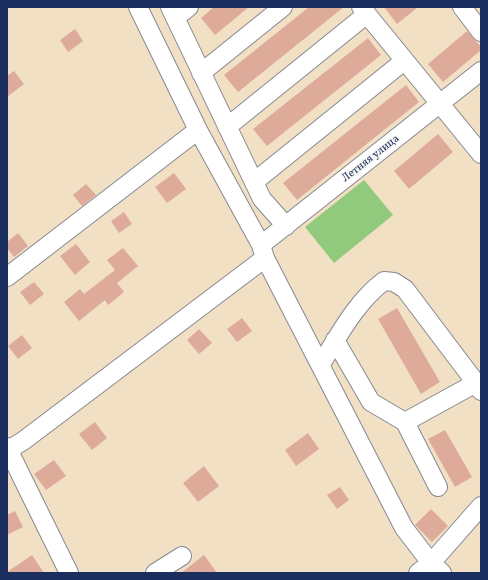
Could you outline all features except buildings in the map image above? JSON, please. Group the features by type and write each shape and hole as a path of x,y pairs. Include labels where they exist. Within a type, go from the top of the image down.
{"street":[{"path":"138,7 198,130 321,364 404,528 431,570 481,506"},
{"path":"202,73 282,7"},
{"path":"462,7 481,32"},
{"path":"178,11 202,73 262,199 286,226"},
{"path":"227,127 364,11 440,105 480,150"},
{"path":"254,182 404,61"},
{"name":"Летняя улица","path":"8,448 23,441 263,252 286,226 481,71"},
{"path":"7,277 198,130"},
{"path":"321,364 335,340 368,293 384,281 394,282 405,289 479,387 406,422"},
{"path":"335,340 371,402 406,422 438,487"},
{"path":"8,448 69,573"},
{"path":"155,573 182,556"}],"green space":[{"path":"364,180 393,215 334,263 305,227"}]}
